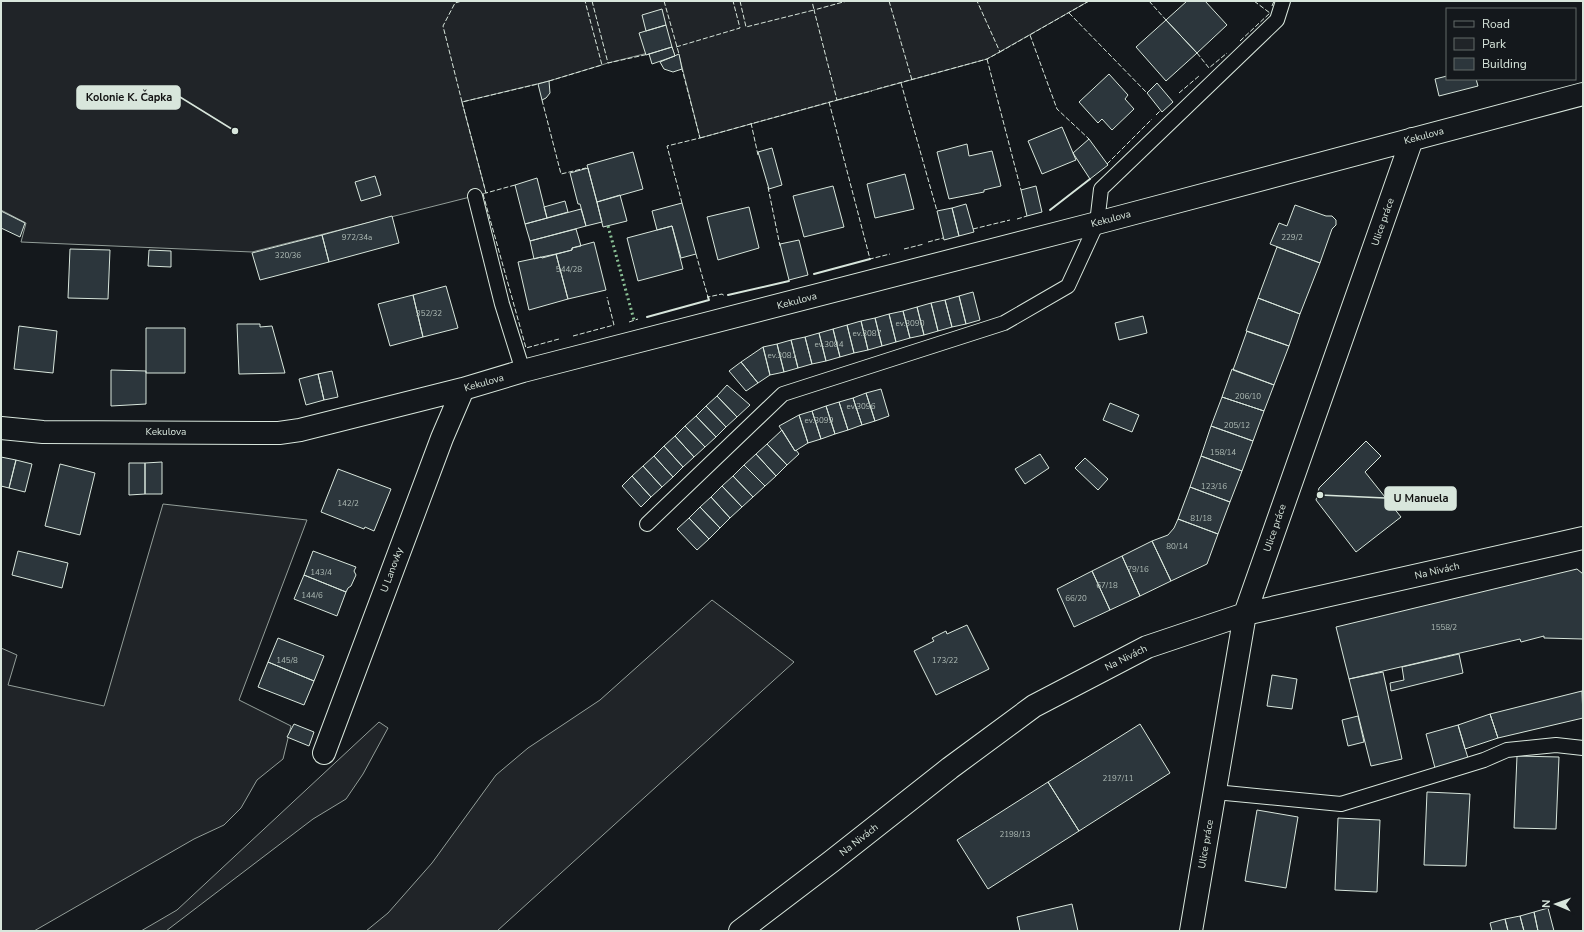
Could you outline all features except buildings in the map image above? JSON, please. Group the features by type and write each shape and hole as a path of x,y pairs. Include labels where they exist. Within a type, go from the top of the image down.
{"street":[{"name":"Kekulova","path":"1,428 43,432 279,433 300,430 463,389 523,372 1097,223 1583,94"},
{"name":"Ulice práce","path":"1191,931 1245,614 1412,139"},
{"name":"U Lanovky","path":"324,753 442,438 463,389"},
{"name":"Na Nivách","path":"740,931 950,768 1034,706 1147,646 1245,614 1583,538"}],"lane":[{"path":"647,524 783,394 1004,323 1068,286 1097,223 1101,189 1277,20 1283,1"},
{"path":"475,196 502,304 523,372"},
{"path":"1215,792 1341,804 1484,760 1507,750 1556,745 1583,748"}],"green space":[{"path":"1,1 1089,1 987,59 700,138 679,55 675,56 672,47 608,63 549,81 462,102 486,193 252,252 21,242 26,223 1,210"},
{"path":"163,504 307,520 239,700 291,726 283,759 257,780 241,808 224,825 194,839 34,931 1,931 1,648 17,655 8,685 104,706"},
{"path":"712,600 794,662 497,931 366,931 388,913 432,863 496,775 528,748 600,700"},
{"path":"379,722 388,728 363,774 346,799 313,819 166,931 141,931 177,910"}],"hedge":[{"path":"608,226 634,320"}],"fence":[{"path":"462,1 455,3 443,26 462,102"},
{"path":"549,81 602,65 585,1"},
{"path":"592,1 608,63 649,54"},
{"path":"664,1 679,54"},
{"path":"676,47 740,28 733,1"},
{"path":"740,1 746,27 814,10 812,1"},
{"path":"700,138 837,100 814,10 847,1"},
{"path":"889,1 912,80"},
{"path":"877,89 987,59 1000,52 977,1"},
{"path":"1000,52 1089,1"},
{"path":"1149,1 1166,20"},
{"path":"1240,41 1270,13 1254,1"},
{"path":"1272,6 1274,1"},
{"path":"1069,13 1147,93"},
{"path":"1030,35 1057,109 1089,139"},
{"path":"1197,53 1209,68 1227,53"},
{"path":"987,59 1021,190"},
{"path":"682,69 700,138 667,146 682,203"},
{"path":"1179,93 1199,76"},
{"path":"901,83 937,211"},
{"path":"515,185 486,193 462,102 538,84"},
{"path":"837,100 872,91"},
{"path":"542,100 561,174 586,168"},
{"path":"829,102 870,259 890,254"},
{"path":"1156,115 1161,110"},
{"path":"1107,164 1152,119"},
{"path":"751,123 758,155"},
{"path":"768,187 780,246"},
{"path":"483,194 526,348 559,339"},
{"path":"1017,219 1027,216"},
{"path":"973,229 1010,220"},
{"path":"928,242 943,238"},
{"path":"904,249 924,244"},
{"path":"696,254 708,297 722,294 725,296"},
{"path":"573,336 614,325 607,297"},
{"path":"629,322 638,319"}],"wall":[{"path":"1050,210 1090,179"},
{"path":"814,274 870,259"},
{"path":"728,295 789,281"},
{"path":"647,317 709,300 708,297"}],"place":[{"name":"Kolonie K. Čapka","path":"235,131"},
{"name":"U Manuela","path":"1320,495"}]}
